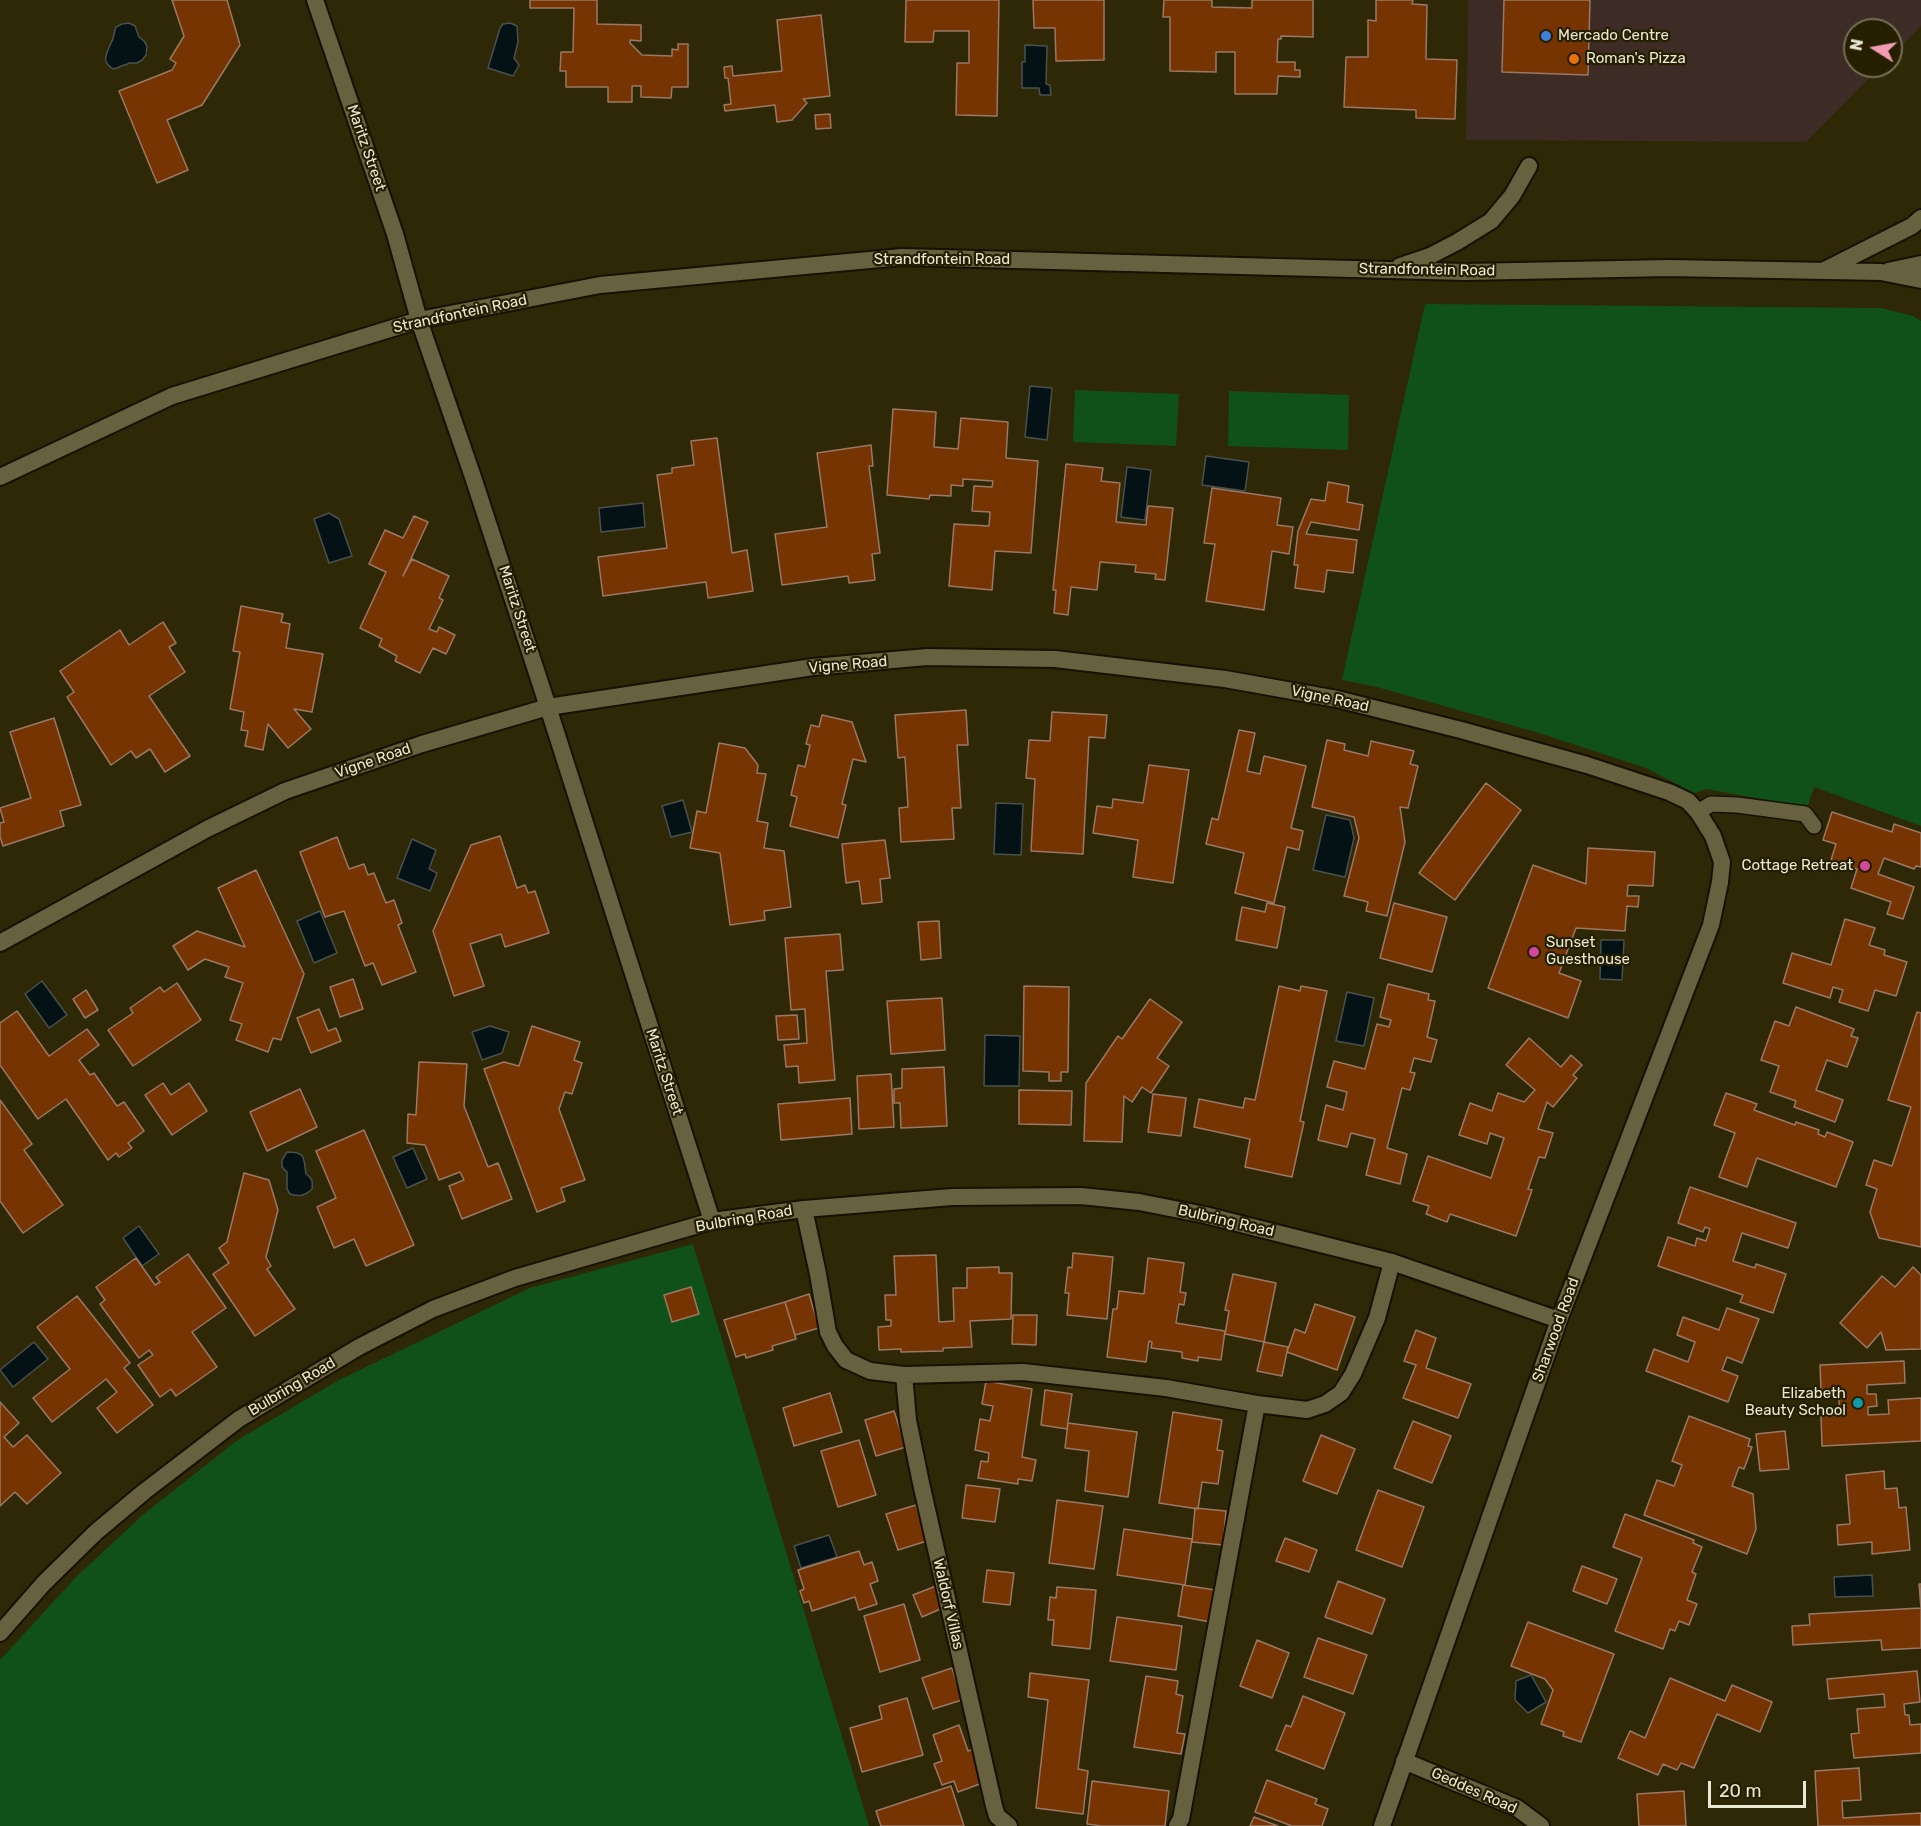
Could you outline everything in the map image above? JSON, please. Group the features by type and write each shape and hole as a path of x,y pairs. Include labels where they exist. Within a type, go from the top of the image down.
{"street":[{"name":"Maritz Street","path":"315,0 395,234 418,320 549,707 712,1221"},
{"path":"1388,270 1430,256 1491,221 1512,196 1529,166"},
{"path":"1820,272 1912,226 1921,218"},
{"name":"Strandfontein Road","path":"0,477 172,396 418,320 600,285 902,257 1465,272 1670,268 1881,272 1921,264"},
{"name":"Strandfontein Road","path":"1881,272 1921,280"},
{"name":"Vigne Road","path":"0,943 207,829 285,791 422,744 549,707 813,667 927,657 1055,659 1225,679 1337,699 1587,765 1669,792 1688,801 1713,836"},
{"name":"Sharwood Road","path":"1382,1826 1559,1320 1711,925 1722,862 1713,836"},
{"name":"Bulbring Road","path":"0,1633 44,1583 96,1532 146,1491 239,1419 359,1347 433,1309 515,1278 712,1221 804,1209 952,1197 1081,1196 1139,1202 1205,1215 1392,1262 1559,1320"},
{"path":"804,1209 828,1332 835,1346 846,1360 870,1371 904,1375 1023,1372 1166,1388 1307,1410 1325,1404 1341,1393 1353,1374 1377,1318 1392,1262"},
{"name":"Waldorf Villas","path":"904,1375 908,1420 921,1483 994,1806 998,1816 1009,1826"},
{"path":"1178,1826 1257,1404"},
{"name":"Geddes Road","path":"1404,1761 1517,1808 1541,1826"}],"lane":[{"path":"1698,812 1711,804 1737,805 1805,814 1814,826"}],"shaded area":[{"path":"1468,0 1921,0 1921,26 1903,44 1903,18 1843,18 1843,78 1869,78 1806,142 1466,140"},
{"path":"129,23 135,26 139,37 147,46 146,55 137,63 114,69 107,64 106,54 116,27"},
{"path":"510,23 517,26 518,42 514,58 519,65 513,76 488,68 500,28 503,24"},
{"path":"1025,45 1047,46 1046,84 1050,85 1051,95 1040,95 1039,88 1022,88 1022,62 1025,62"},
{"path":"1030,386 1052,388 1047,440 1025,437"},
{"path":"1206,456 1249,462 1245,491 1202,485"},
{"path":"1127,467 1151,470 1145,520 1121,517"},
{"path":"643,503 645,527 601,532 599,508"},
{"path":"329,513 339,519 352,556 329,563 314,519"},
{"path":"683,800 692,832 671,837 662,806"},
{"path":"996,803 1023,804 1021,855 994,854"},
{"path":"1326,815 1350,820 1354,838 1345,877 1313,870"},
{"path":"412,839 436,850 429,869 437,873 430,891 397,878"},
{"path":"320,911 337,953 314,963 297,921"},
{"path":"1601,940 1624,940 1622,980 1600,979"},
{"path":"42,981 67,1015 49,1028 25,994"},
{"path":"1347,992 1374,998 1364,1046 1336,1041"},
{"path":"490,1026 509,1032 502,1053 482,1060 472,1032"},
{"path":"985,1035 1020,1036 1019,1086 984,1086"},
{"path":"413,1148 427,1179 407,1188 393,1157"},
{"path":"287,1152 298,1153 303,1157 306,1174 311,1178 312,1189 299,1196 290,1194 287,1189 287,1172 282,1167 282,1160"},
{"path":"139,1226 159,1254 142,1266 123,1238"},
{"path":"34,1342 48,1359 13,1387 0,1370"},
{"path":"829,1535 837,1557 801,1568 794,1546"},
{"path":"1872,1575 1873,1596 1835,1597 1834,1577"},
{"path":"1531,1675 1546,1702 1528,1713 1515,1700 1516,1681"}],"green space":[{"path":"1425,304 1881,308 1913,316 1921,321 1921,826 1814,787 1805,814 1773,801 1706,789 1694,793 1646,768 1539,733 1377,687 1342,680"},
{"path":"1075,390 1179,394 1176,446 1073,442"},
{"path":"1229,391 1349,395 1348,450 1228,446"},
{"path":"693,1244 869,1826 0,1826 0,1660 77,1576 145,1513 239,1439 339,1380 530,1288"}],"building":[{"path":"172,0 227,0 240,45 202,105 167,120 188,170 157,183 119,91 172,70 176,63 170,59 184,36"},
{"path":"530,0 597,0 597,24 641,25 641,41 630,40 630,43 642,55 672,56 672,49 678,50 678,44 688,44 688,87 672,87 671,98 641,97 641,86 632,86 632,102 608,102 608,87 566,87 566,71 560,71 561,52 573,52 574,8 530,8"},
{"path":"906,0 999,0 997,116 956,115 957,63 969,63 969,31 934,31 933,42 905,42"},
{"path":"1033,0 1104,0 1104,60 1056,61 1055,28 1034,28"},
{"path":"1164,0 1212,0 1212,7 1252,8 1252,0 1313,0 1313,37 1281,36 1281,39 1278,39 1277,62 1295,62 1295,70 1300,70 1300,77 1278,76 1277,94 1235,94 1235,52 1216,52 1216,72 1170,71 1170,17 1163,17"},
{"path":"1376,0 1413,0 1412,4 1427,5 1426,59 1457,60 1455,119 1416,118 1416,110 1344,107 1346,57 1368,57 1368,20 1376,21"},
{"name":"Mercado Centre","path":"1504,0 1590,0 1588,75 1502,72"},
{"path":"821,15 830,96 803,99 807,103 792,120 777,122 775,105 725,111 724,105 731,104 728,78 725,78 724,67 732,66 733,76 782,71 777,20"},
{"path":"830,114 831,128 816,129 815,115"},
{"path":"893,409 936,412 934,447 958,449 961,418 1008,422 1006,458 1038,461 1031,553 995,551 992,590 949,586 954,524 989,526 990,512 972,511 974,486 992,487 993,481 963,479 963,486 951,485 951,496 930,495 929,499 887,495"},
{"path":"717,438 732,553 747,550 753,591 708,598 706,582 603,596 598,557 667,548 657,475 672,473 672,468 694,465 691,441"},
{"path":"871,445 873,466 869,466 880,553 872,554 875,580 849,583 848,576 782,585 775,534 827,527 817,453"},
{"path":"1066,464 1103,468 1101,481 1120,483 1116,522 1146,525 1148,506 1173,508 1165,580 1155,579 1156,574 1135,572 1136,565 1100,562 1097,590 1071,587 1068,615 1054,613 1056,590 1053,590"},
{"path":"1328,482 1349,486 1347,502 1363,505 1359,530 1311,522 1306,534 1357,540 1353,573 1327,570 1324,592 1295,588 1298,565 1294,565 1298,531 1311,499 1325,501"},
{"path":"1212,488 1281,498 1277,525 1293,527 1289,554 1272,551 1264,610 1206,601 1215,544 1204,543"},
{"path":"414,516 428,522 403,576 412,559 449,576 439,598 443,600 429,629 437,632 439,627 455,635 446,654 433,648 420,673 395,661 397,656 379,646 382,639 360,628 386,572 369,564 385,530 403,538"},
{"path":"241,606 283,614 281,622 290,624 286,648 323,654 312,712 294,709 311,729 288,748 268,724 263,750 245,746 248,731 241,730 244,712 230,709 240,652 233,651"},
{"path":"163,622 176,643 169,647 185,672 149,696 190,756 165,772 150,749 136,758 131,751 111,765 67,697 74,692 60,671 120,630 129,645"},
{"path":"966,710 968,745 957,745 961,808 952,808 954,839 901,842 899,808 908,807 905,757 898,758 895,715"},
{"path":"1052,712 1107,715 1105,738 1089,737 1083,854 1031,851 1035,779 1026,778 1029,740 1050,741"},
{"path":"822,715 852,722 866,762 853,759 842,804 846,805 838,838 790,826 797,797 791,795 798,765 805,767 810,745 806,744 811,725 819,727"},
{"path":"54,718 81,805 60,811 64,826 3,846 0,837 0,823 4,822 0,808 31,798 10,732"},
{"path":"1239,730 1255,733 1247,771 1260,774 1264,756 1306,766 1291,828 1303,831 1299,850 1287,847 1274,903 1235,893 1244,853 1206,844 1212,818 1218,820"},
{"path":"1327,740 1345,744 1344,750 1368,756 1371,741 1414,751 1410,764 1418,766 1408,808 1400,807 1405,842 1387,916 1366,911 1368,902 1344,896 1359,838 1354,817 1312,807"},
{"path":"719,743 745,748 758,765 757,773 766,774 757,821 768,823 764,848 784,851 791,907 764,911 765,920 730,925 720,853 690,848 697,811 706,813"},
{"path":"1149,765 1189,770 1173,883 1133,877 1138,840 1093,833 1097,806 1112,808 1113,799 1143,803"},
{"path":"1486,783 1521,810 1455,900 1419,873"},
{"name":"Cottage Retreat","path":"1832,812 1892,832 1894,824 1921,833 1921,867 1916,866 1914,869 1884,858 1878,874 1914,887 1903,919 1887,914 1891,902 1851,888 1857,869 1831,860 1836,844 1823,840"},
{"path":"500,836 517,888 525,885 528,893 535,891 549,933 505,947 501,934 470,944 484,986 454,996 433,931 471,845"},
{"path":"337,837 349,869 364,864 368,875 374,873 386,903 394,900 402,923 398,925 416,972 382,985 373,963 365,966 344,911 325,917 300,852"},
{"path":"885,840 890,878 880,879 882,902 862,904 859,881 846,883 842,844"},
{"name":"Sunset Guesthouse","path":"1588,848 1655,852 1653,886 1628,885 1627,896 1639,896 1638,907 1627,906 1625,931 1576,928 1559,973 1581,981 1568,1018 1488,988 1533,865 1586,884"},
{"path":"256,870 304,974 281,1040 273,1038 268,1052 236,1040 242,1024 230,1020 243,983 225,977 229,967 205,959 188,970 173,946 197,931 245,947 218,888"},
{"path":"1267,903 1285,907 1277,948 1236,940 1242,907 1265,912"},
{"path":"1394,903 1447,917 1432,972 1380,958"},
{"path":"1845,919 1875,928 1869,945 1885,950 1884,955 1907,962 1896,996 1875,990 1868,1011 1839,1002 1843,990 1833,987 1830,998 1783,983 1792,953 1831,965"},
{"path":"939,921 941,958 921,960 918,922"},
{"path":"840,934 843,970 826,971 835,1080 799,1083 798,1066 786,1067 784,1045 807,1043 805,1009 791,1010 785,938"},
{"path":"353,979 363,1009 340,1017 330,987"},
{"path":"177,983 201,1020 133,1066 108,1030 133,1013 130,1008 160,987 164,992"},
{"path":"1388,984 1429,994 1428,1000 1435,1001 1427,1037 1437,1040 1431,1062 1414,1058 1410,1072 1415,1073 1410,1090 1402,1088 1387,1148 1407,1154 1400,1184 1366,1175 1375,1139 1351,1133 1347,1147 1318,1140 1326,1105 1343,1110 1347,1092 1327,1087 1334,1061 1365,1069 1377,1024 1389,1027 1391,1020 1380,1017"},
{"path":"1024,986 1069,987 1068,1072 1061,1072 1061,1081 1049,1081 1049,1072 1023,1071"},
{"path":"1279,986 1300,991 1301,986 1327,991 1300,1121 1304,1122 1292,1177 1245,1167 1250,1139 1194,1127 1199,1099 1243,1108 1245,1098 1255,1100"},
{"path":"86,990 98,1010 85,1018 73,999"},
{"path":"942,998 945,1050 891,1054 887,1001"},
{"path":"1150,999 1182,1022 1157,1058 1169,1066 1151,1093 1142,1087 1132,1102 1124,1096 1122,1142 1084,1141 1086,1083 1118,1036 1122,1039"},
{"path":"1796,1007 1854,1029 1851,1036 1858,1038 1847,1067 1827,1060 1816,1090 1843,1100 1835,1122 1794,1107 1796,1101 1770,1092 1779,1066 1761,1060 1775,1021 1789,1026"},
{"path":"319,1009 328,1031 336,1028 341,1041 311,1053 297,1018"},
{"path":"17,1011 49,1056 87,1029 99,1045 79,1060 90,1075 94,1073 117,1106 124,1102 144,1131 128,1143 132,1148 119,1157 116,1153 108,1160 66,1099 38,1119 0,1065 0,1023"},
{"path":"1917,1012 1921,1013 1921,1247 1879,1238 1870,1212 1877,1189 1866,1185 1874,1160 1892,1166 1911,1107 1888,1100"},
{"path":"797,1015 799,1039 778,1040 776,1016"},
{"path":"532,1026 580,1042 574,1060 582,1063 572,1094 565,1092 559,1109 585,1180 561,1188 565,1201 537,1212 484,1069 504,1062 519,1066"},
{"path":"1529,1038 1561,1067 1571,1055 1582,1065 1573,1075 1577,1078 1553,1107 1547,1102 1538,1129 1553,1133 1545,1158 1539,1157 1528,1189 1532,1190 1516,1236 1450,1214 1447,1222 1426,1214 1429,1206 1413,1201 1428,1156 1491,1178 1504,1138 1490,1133 1487,1144 1459,1135 1470,1103 1492,1111 1498,1093 1524,1102 1535,1090 1506,1065"},
{"path":"419,1062 467,1064 464,1106 488,1167 498,1163 512,1199 462,1219 449,1186 464,1180 460,1172 439,1180 425,1145 407,1143 408,1114 416,1115"},
{"path":"944,1067 947,1126 901,1128 900,1103 894,1103 894,1089 902,1088 902,1069"},
{"path":"891,1074 894,1127 859,1129 857,1076"},
{"path":"163,1083 171,1095 189,1083 207,1111 172,1135 145,1095"},
{"path":"300,1089 317,1127 267,1151 250,1112"},
{"path":"1019,1090 1072,1091 1071,1125 1019,1124"},
{"path":"1726,1093 1757,1104 1754,1110 1795,1125 1796,1122 1819,1130 1818,1134 1825,1137 1827,1132 1853,1142 1836,1187 1757,1158 1747,1187 1719,1177 1735,1133 1714,1125"},
{"path":"1153,1094 1186,1098 1181,1136 1148,1132"},
{"path":"850,1098 852,1134 781,1140 778,1104"},
{"path":"0,1100 32,1144 24,1150 63,1205 23,1233 0,1201"},
{"path":"364,1130 414,1245 366,1266 354,1239 334,1248 317,1207 336,1198 316,1151"},
{"path":"244,1173 269,1180 278,1210 266,1257 271,1266 267,1269 295,1309 255,1336 213,1274 229,1263 219,1248 227,1242"},
{"path":"1690,1187 1796,1223 1788,1248 1742,1233 1733,1261 1755,1268 1756,1264 1786,1274 1773,1313 1740,1302 1743,1295 1658,1266 1668,1237 1695,1246 1697,1238 1706,1241 1710,1229 1705,1227 1703,1232 1678,1223"},
{"path":"1073,1253 1113,1257 1107,1319 1067,1315 1069,1293 1065,1293 1068,1267 1072,1268"},
{"path":"188,1254 226,1308 192,1332 217,1367 176,1396 171,1389 160,1397 138,1365 153,1355 149,1350 139,1358 100,1304 105,1300 96,1287 136,1258 155,1285 160,1282 156,1277"},
{"path":"936,1255 939,1322 954,1321 953,1288 967,1288 967,1268 999,1267 999,1273 1012,1273 1011,1319 970,1321 972,1347 943,1348 943,1351 879,1350 878,1327 891,1326 891,1320 886,1320 885,1295 896,1295 894,1256"},
{"path":"1148,1258 1184,1263 1180,1292 1186,1293 1184,1305 1179,1304 1176,1323 1225,1331 1221,1360 1198,1357 1198,1361 1182,1358 1182,1352 1151,1348 1152,1342 1149,1341 1146,1362 1107,1357 1113,1309 1117,1309 1119,1291 1144,1294"},
{"path":"1913,1267 1921,1275 1921,1349 1886,1350 1881,1332 1867,1348 1840,1323 1882,1276 1895,1287"},
{"path":"1233,1274 1276,1283 1264,1342 1225,1334 1229,1311 1225,1310"},
{"path":"691,1287 699,1314 672,1322 664,1295"},
{"path":"809,1294 819,1328 795,1335 785,1302"},
{"path":"77,1296 130,1363 124,1368 153,1405 117,1433 97,1408 117,1392 106,1379 52,1422 33,1398 70,1369 37,1327"},
{"path":"785,1302 796,1339 772,1346 773,1350 746,1358 745,1354 736,1357 724,1320"},
{"path":"1315,1304 1355,1317 1337,1370 1287,1352 1295,1329 1305,1333"},
{"path":"1727,1308 1759,1319 1742,1363 1727,1357 1722,1370 1738,1376 1728,1402 1646,1371 1654,1349 1688,1362 1695,1342 1677,1335 1683,1317 1719,1330"},
{"path":"1013,1315 1037,1315 1036,1345 1012,1344"},
{"path":"1416,1330 1436,1338 1426,1368 1471,1384 1458,1418 1403,1398 1416,1365 1404,1361"},
{"path":"1264,1342 1288,1347 1282,1376 1257,1371"},
{"name":"Elizabeth Beauty School","path":"1904,1361 1905,1383 1867,1385 1867,1394 1876,1394 1877,1406 1868,1407 1868,1415 1889,1414 1888,1400 1921,1398 1921,1441 1822,1446 1821,1416 1840,1415 1838,1389 1821,1390 1820,1365"},
{"path":"986,1381 1032,1389 1022,1457 1036,1460 1032,1481 1018,1479 1018,1484 978,1478 981,1461 988,1462 989,1453 975,1450 980,1419 990,1421 993,1406 982,1404"},
{"path":"1045,1390 1072,1394 1067,1429 1041,1425"},
{"path":"830,1393 842,1432 794,1446 783,1408"},
{"path":"0,1402 19,1423 4,1437 13,1447 27,1435 61,1473 27,1504 15,1492 0,1506"},
{"path":"894,1411 906,1447 876,1456 865,1420"},
{"path":"1173,1412 1222,1420 1217,1450 1223,1451 1218,1484 1202,1482 1198,1509 1159,1503"},
{"path":"1689,1416 1750,1439 1748,1446 1752,1447 1744,1469 1739,1467 1732,1486 1753,1494 1756,1529 1747,1554 1644,1515 1657,1480 1674,1486 1682,1465 1672,1461"},
{"path":"1413,1421 1451,1436 1432,1483 1394,1468"},
{"path":"1068,1423 1137,1432 1128,1497 1085,1491 1089,1451 1065,1448"},
{"path":"1785,1431 1789,1469 1760,1471 1756,1434"},
{"path":"1321,1435 1355,1449 1337,1494 1303,1481"},
{"path":"859,1440 876,1495 838,1507 821,1451"},
{"path":"1884,1471 1885,1489 1897,1488 1899,1508 1906,1507 1910,1550 1872,1554 1872,1542 1838,1545 1837,1525 1850,1524 1846,1475"},
{"path":"966,1485 1000,1489 995,1522 962,1518"},
{"path":"1378,1490 1424,1507 1402,1567 1356,1550"},
{"path":"1057,1500 1103,1506 1094,1569 1049,1563"},
{"path":"916,1505 927,1541 898,1550 886,1514"},
{"path":"1195,1508 1226,1511 1223,1545 1192,1542"},
{"path":"1625,1514 1694,1540 1693,1543 1702,1547 1692,1572 1696,1574 1687,1600 1697,1604 1689,1625 1679,1621 1675,1631 1670,1629 1663,1649 1615,1631 1642,1558 1613,1547"},
{"path":"1124,1529 1192,1539 1185,1585 1117,1575"},
{"path":"1285,1538 1317,1550 1309,1572 1276,1561"},
{"path":"859,1551 864,1565 872,1562 878,1581 870,1584 877,1604 859,1610 855,1597 812,1611 809,1601 804,1603 800,1591 804,1589 798,1570"},
{"path":"1582,1566 1617,1579 1607,1604 1573,1591"},
{"path":"987,1570 1014,1573 1010,1605 983,1602"},
{"path":"1338,1581 1385,1599 1372,1634 1325,1617"},
{"path":"1919,1584 1921,1584 1921,1608"},
{"path":"1183,1585 1215,1590 1210,1622 1178,1616"},
{"path":"936,1586 945,1607 922,1617 913,1595"},
{"path":"1057,1587 1096,1590 1090,1649 1052,1645 1054,1620 1048,1620 1050,1597 1056,1598"},
{"path":"904,1604 920,1660 880,1672 864,1616"},
{"path":"1921,1608 1921,1648 1882,1650 1881,1640 1793,1645 1792,1626 1810,1625 1809,1614"},
{"path":"1117,1617 1182,1626 1176,1670 1110,1661"},
{"path":"1528,1622 1614,1654 1581,1742 1563,1736 1564,1732 1541,1724 1553,1690 1545,1679 1511,1666"},
{"path":"1318,1638 1367,1655 1353,1694 1304,1677"},
{"path":"1257,1640 1289,1653 1272,1698 1240,1686"},
{"path":"952,1668 962,1700 933,1709 922,1678"},
{"path":"1917,1671 1920,1702 1904,1704 1905,1715 1909,1715 1910,1725 1921,1724 1921,1753 1854,1758 1851,1734 1859,1733 1857,1709 1885,1707 1884,1694 1829,1699 1827,1679"},
{"path":"1030,1673 1089,1680 1078,1769 1088,1771 1083,1814 1036,1808 1048,1700 1028,1697"},
{"path":"1146,1676 1178,1681 1176,1694 1183,1696 1177,1733 1185,1734 1181,1754 1134,1747"},
{"path":"1670,1678 1725,1701 1732,1685 1772,1702 1760,1732 1717,1714 1694,1768 1681,1763 1677,1770 1663,1764 1658,1775 1618,1758 1630,1731 1645,1738"},
{"path":"1303,1696 1345,1713 1324,1769 1276,1750 1286,1725 1291,1727"},
{"path":"907,1698 923,1755 862,1772 850,1728 882,1719 879,1706"},
{"path":"959,1725 968,1751 977,1748 988,1781 958,1792 954,1781 942,1785 934,1764 942,1761 933,1735"},
{"path":"1859,1768 1861,1800 1842,1801 1843,1818 1921,1813 1921,1826 1818,1826 1815,1771"},
{"path":"1267,1780 1317,1799 1315,1804 1328,1809 1322,1826 1292,1826 1255,1812"},
{"path":"1092,1781 1169,1791 1165,1826 1087,1824"},
{"path":"951,1786 964,1826 881,1826 876,1811"},
{"path":"1684,1791 1686,1826 1639,1826 1637,1794"},
{"path":"1254,1817 1278,1826 1250,1826"}],"place":[{"name":"Mercado Centre","path":"1546,36"},
{"name":"Roman's Pizza","path":"1574,59"},
{"name":"Cottage Retreat","path":"1865,866"},
{"name":"Sunset Guesthouse","path":"1534,952"},
{"name":"Elizabeth Beauty School","path":"1858,1403"}]}
